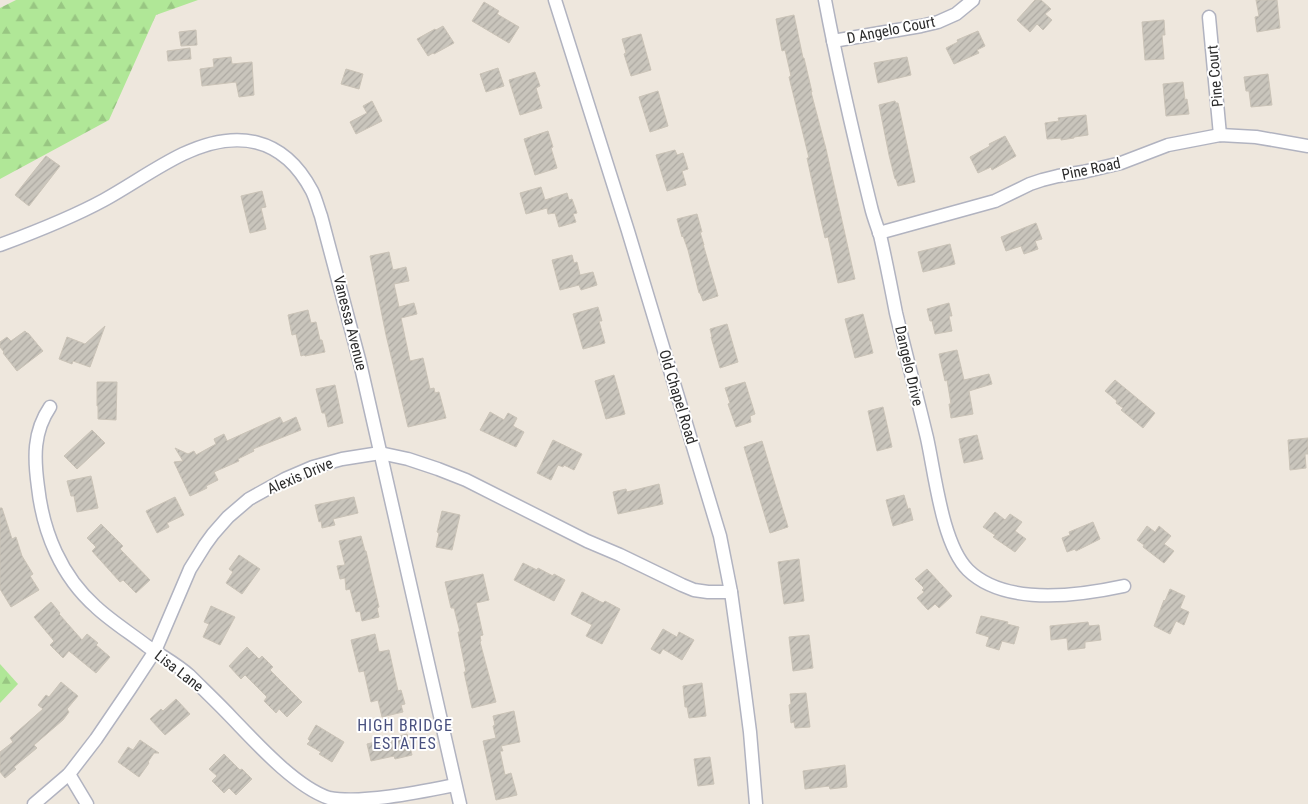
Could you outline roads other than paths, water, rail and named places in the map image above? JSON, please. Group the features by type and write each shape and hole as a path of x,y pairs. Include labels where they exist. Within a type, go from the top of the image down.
{"street":[{"name":"Old Chapel Road","path":"555,0 628,231 720,536 731,592 743,678 756,804"},
{"name":"Dangelo Drive","path":"825,0 871,208 879,233 944,519 956,554 972,573 986,583 1014,592 1045,596 1102,591 1124,586"},
{"name":"D Angelo Court","path":"833,41 938,22 956,14 973,0"},
{"name":"Pine Court","path":"1209,17 1220,135"},
{"name":"Pine Road","path":"879,233 995,201 1042,180 1102,168 1135,159 1168,145 1220,135 1256,137 1308,146"},
{"name":"Vanessa Avenue","path":"0,245 46,228 104,200 182,155 214,142 253,141 273,149 287,158 301,174 312,192 321,216 360,363 460,804"},
{"name":"Lisa Lane","path":"50,406 43,416 38,430 36,448 40,504 50,540 57,556 66,572 96,607 155,652 188,674 283,768 304,784 326,797 340,801 359,802 455,785"},
{"name":"Alexis Drive","path":"34,804 69,774 96,739 155,652 190,569 205,545 232,513 249,499 285,479 313,467 342,458 380,453 438,469 466,480 682,586 708,592 731,592"},
{"path":"69,774 87,804"}],"district":[{"name":"HIGH BRIDGE ESTATES","path":"405,734"}]}
